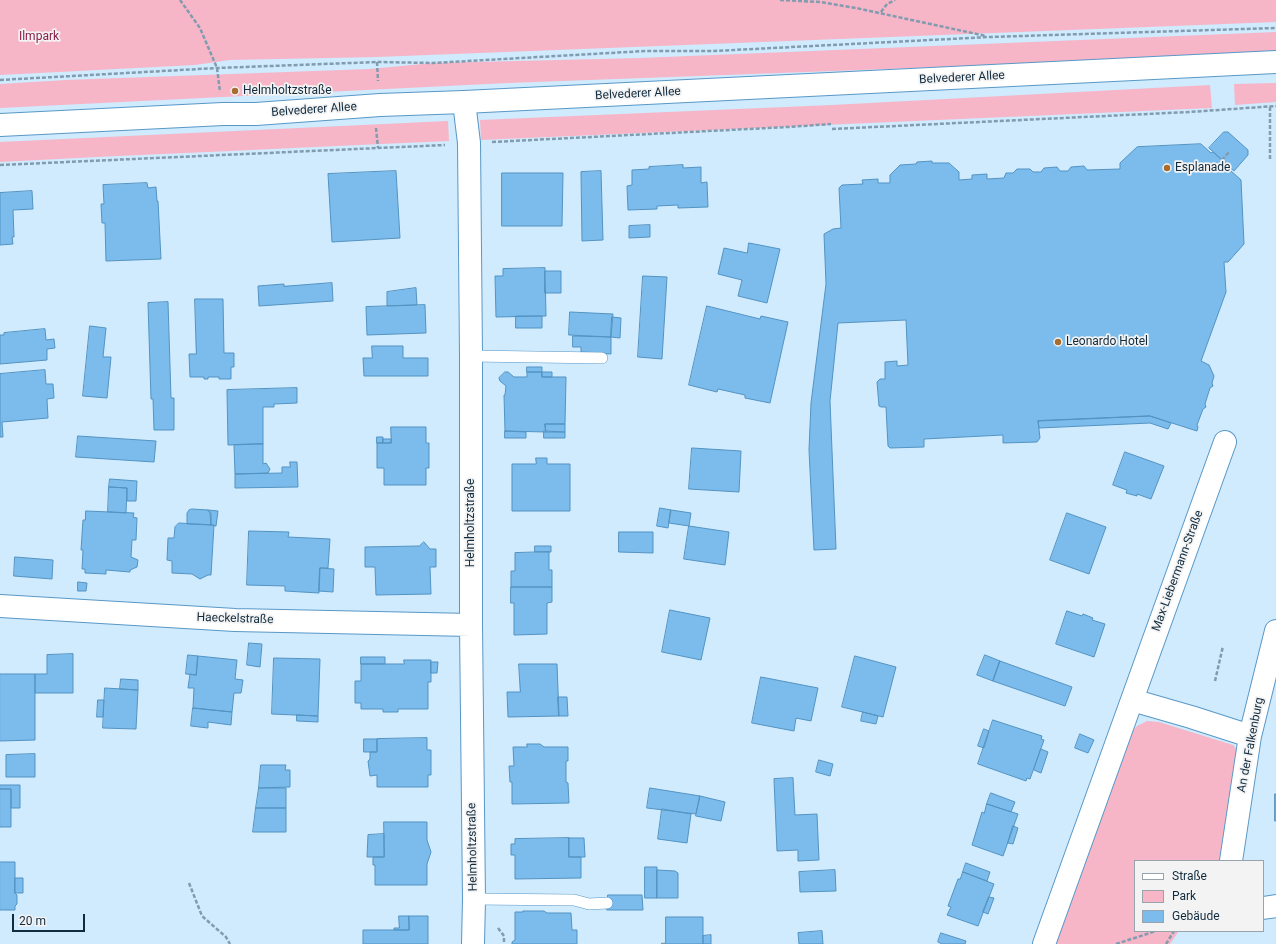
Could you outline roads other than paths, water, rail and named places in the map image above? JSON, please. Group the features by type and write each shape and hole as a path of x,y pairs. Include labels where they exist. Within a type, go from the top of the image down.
{"street":[{"name":"Belvederer Allee","path":"0,125 222,114 256,114 380,105 1276,62"},
{"name":"Helmholtzstraße","path":"464,102 469,143 474,899 473,944"},
{"name":"Max-Liebermann-Straße","path":"1044,944 1225,442"},
{"name":"Haeckelstraße","path":"0,606 235,620 471,625"},
{"name":"An der Falkenburg","path":"1231,860 1262,657 1276,631"},
{"path":"1132,700 1250,736"},
{"path":"1264,908 1276,906"}],"lane":[{"path":"471,356 602,358"},
{"path":"474,899 574,900 589,904 607,903"}],"place":[{"name":"Helmholtzstraße","path":"235,91"},
{"name":"Esplanade","path":"1167,168"},
{"name":"Leonardo Hotel","path":"1058,342"}],"park label":[{"name":"Ilmpark","path":"39,37"}]}
